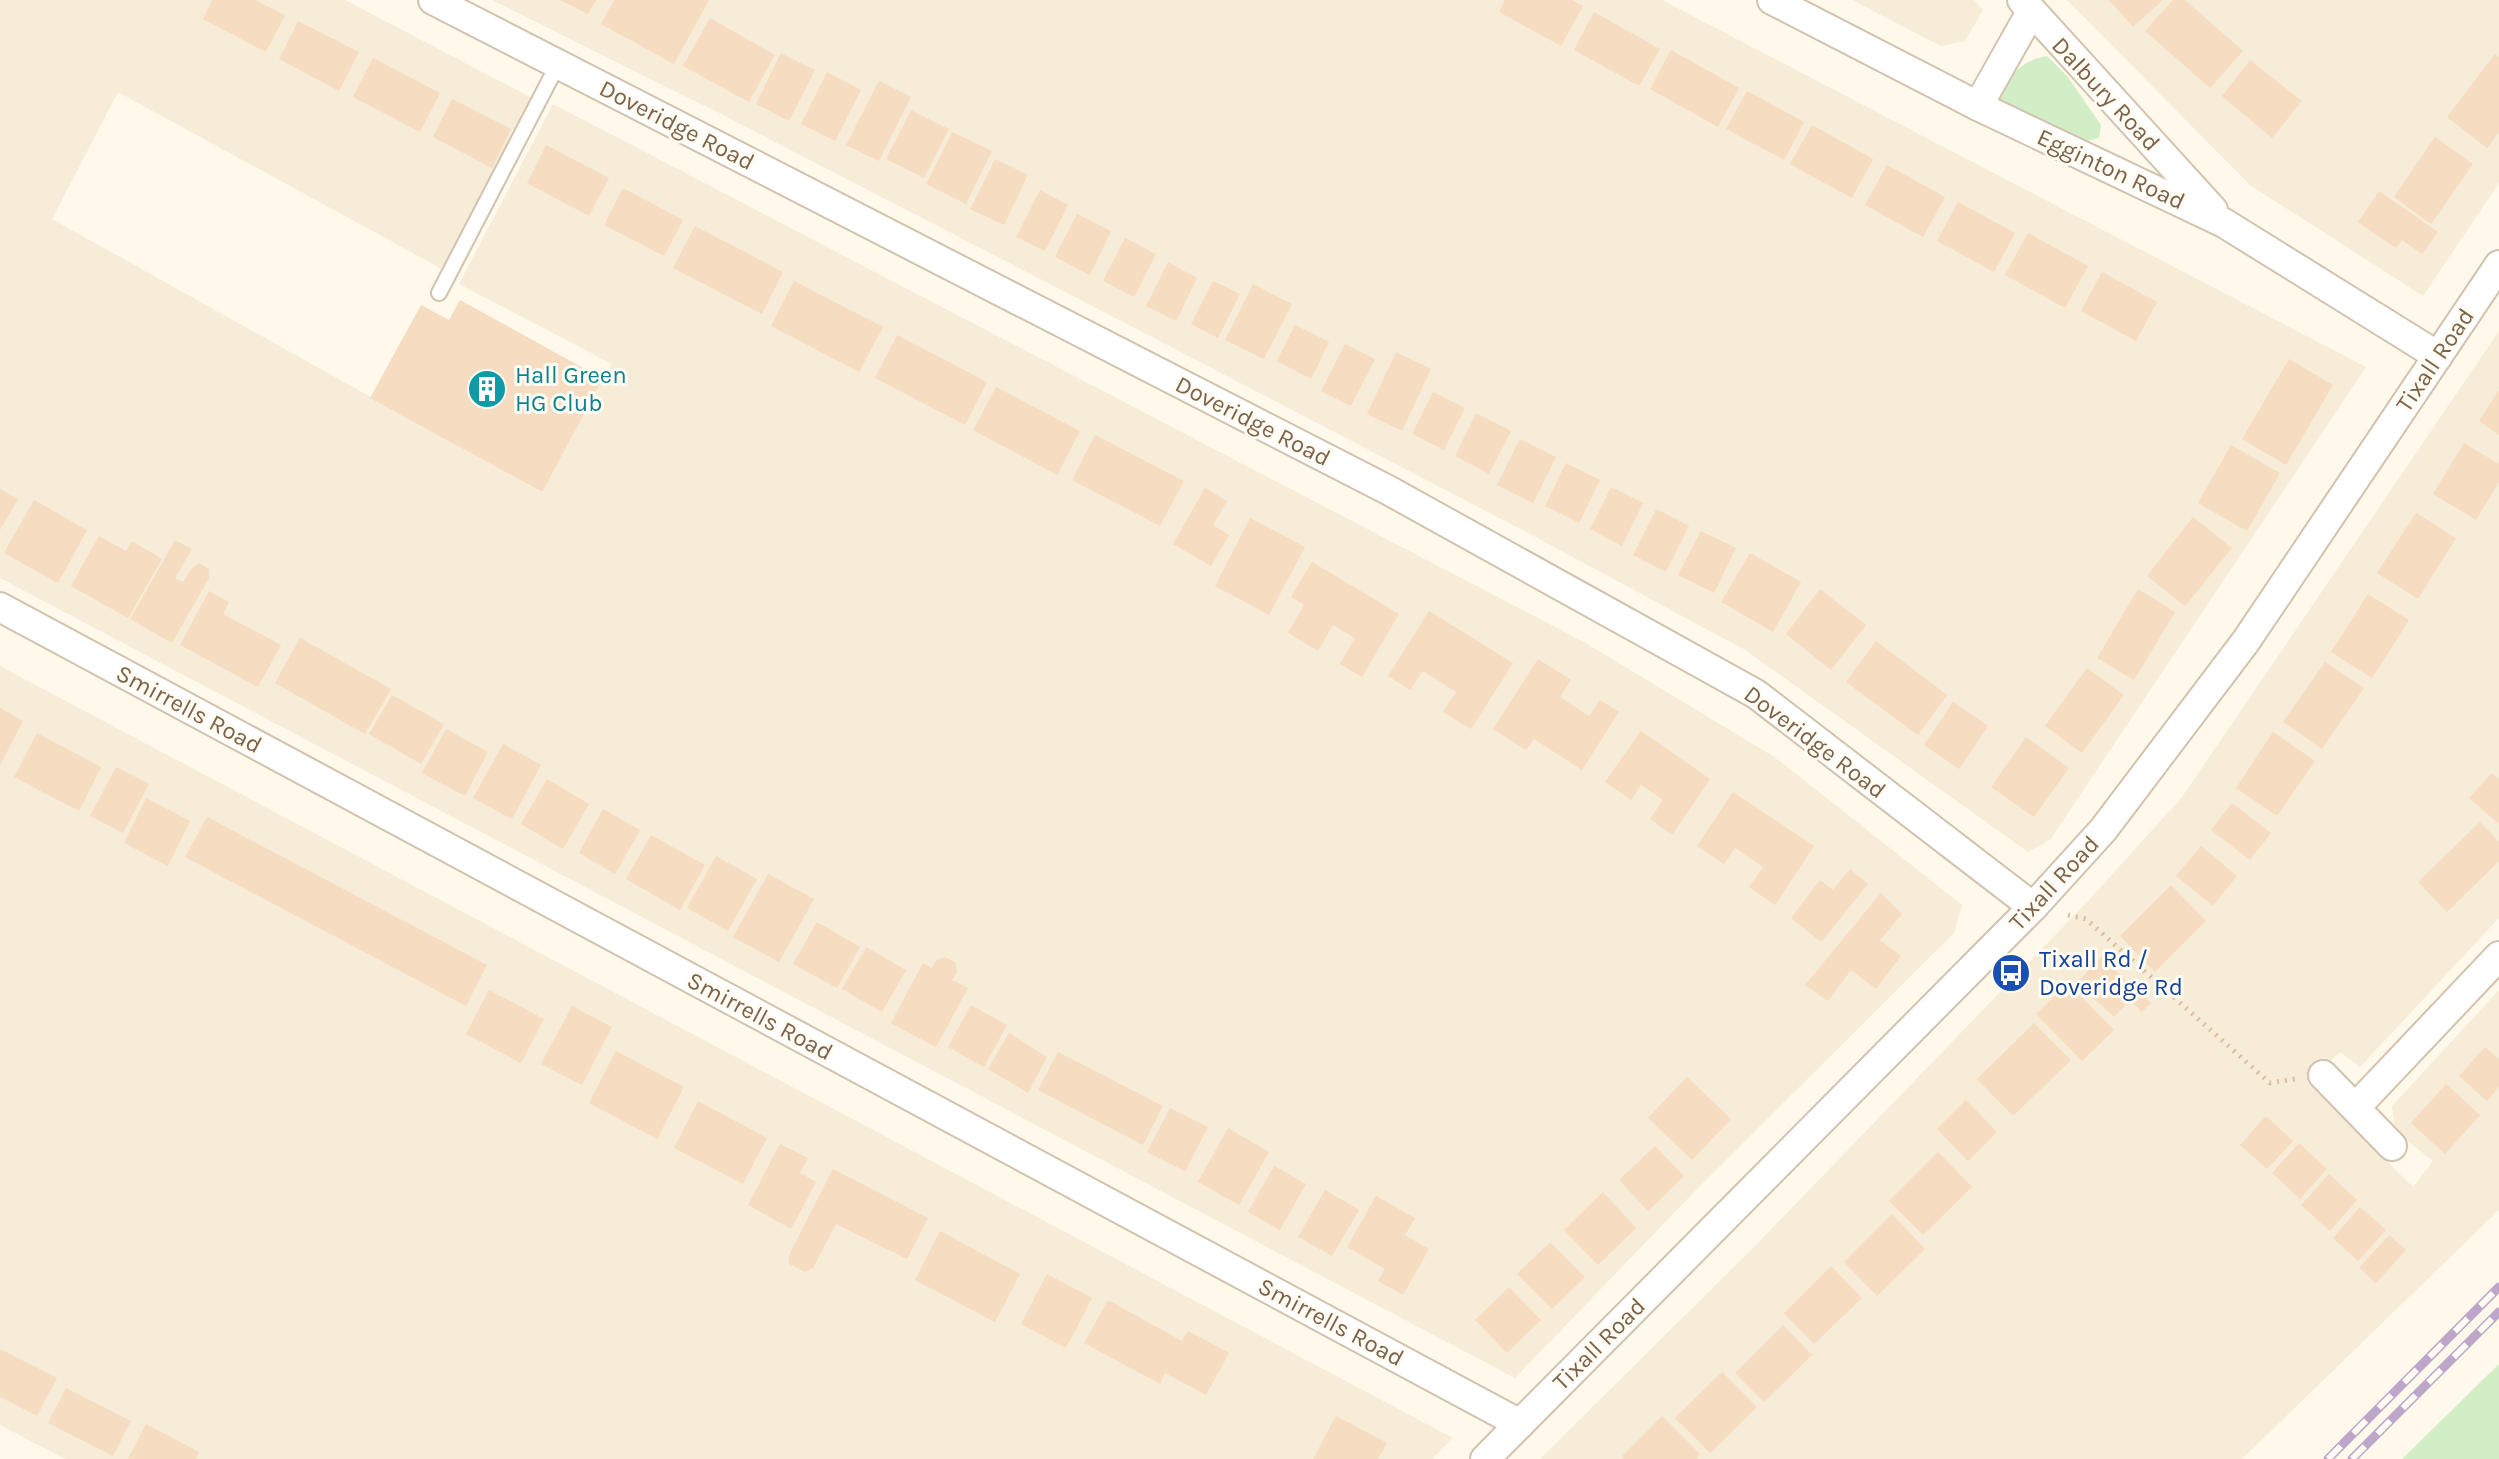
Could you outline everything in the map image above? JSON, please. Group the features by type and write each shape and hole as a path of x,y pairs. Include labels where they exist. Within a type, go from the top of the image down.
{"street":[{"name":"Doveridge Road","path":"433,0 1388,490 1756,694 2033,907"},
{"name":"Egginton Road","path":"1772,0 1978,106 2224,223 2438,356"},
{"path":"1978,106 2026,6"},
{"name":"Dalbury Road","path":"2026,6 2224,223"},
{"name":"Tixall Road","path":"1485,1459 2033,907 2103,830 2246,641 2499,265"},
{"name":"Smirrells Road","path":"0,607 1520,1424"},
{"path":"2356,1107 2499,956"},
{"path":"2323,1075 2392,1146"}],"lane":[{"path":"439,293 558,64"}],"path":[{"path":"2033,907 2086,919 2270,1083 2323,1075"}],"shaded area":[{"path":"0,0 345,0 532,98 442,269 118,92 52,219 541,492 612,364 459,284 553,104 1584,642 1776,758 1962,905 1954,933 1697,1189 1515,1378 0,578"},
{"path":"492,0 1662,0 2366,367 2050,840 2028,852 1745,650 1127,324 725,116"},
{"path":"1852,0 1974,0 1983,10 1965,41 1941,46"},
{"path":"2067,0 2499,0 2499,183 2423,296 2250,185"},
{"path":"2499,331 2499,918 2360,1067 2340,1052 2308,1083 2413,1187 2433,1161 2395,1131 2392,1106 2499,990 2499,1210 2242,1459 1540,1459 1755,1246 2089,900 2182,797"},
{"path":"0,666 1453,1438 1432,1459 65,1459 0,1425"}],"green space":[{"path":"2047,56 2068,77 2101,125 2099,138 2084,142 2011,112 1999,98 2017,70 2030,61"},
{"path":"2499,1364 2499,1459 2402,1459"}],"building":[{"path":"212,0 255,0 285,15 266,52 203,19"},
{"path":"560,0 596,0 588,14"},
{"path":"614,0 709,0 674,64 601,24"},
{"path":"1505,0 1572,0 1583,6 1561,46 1499,12"},
{"path":"2109,0 2163,0 2133,27"},
{"path":"2173,0 2185,0 2243,51 2210,88 2145,31"},
{"path":"1594,12 1660,49 1639,86 1574,50"},
{"path":"710,18 775,55 749,102 683,66"},
{"path":"298,21 359,52 339,91 279,59"},
{"path":"1671,50 1739,88 1718,127 1650,89"},
{"path":"781,53 815,70 789,121 756,104"},
{"path":"2495,54 2499,57 2499,132 2487,148 2447,117"},
{"path":"373,58 440,93 420,132 353,97"},
{"path":"2250,60 2302,101 2272,138 2222,96"},
{"path":"827,72 861,90 835,141 801,124"},
{"path":"879,81 911,97 879,161 846,145"},
{"path":"1747,91 1804,122 1784,160 1726,129"},
{"path":"452,99 511,129 492,168 433,137"},
{"path":"911,110 949,129 924,178 886,159"},
{"path":"1812,125 1873,159 1852,198 1790,164"},
{"path":"952,132 992,151 966,204 926,184"},
{"path":"2435,137 2473,164 2431,224 2394,197"},
{"path":"546,145 609,178 589,216 527,183"},
{"path":"995,159 1028,175 1004,225 970,209"},
{"path":"1887,165 1945,197 1923,237 1865,205"},
{"path":"623,188 683,220 664,256 604,225"},
{"path":"1040,190 1068,205 1045,251 1016,237"},
{"path":"2379,191 2438,232 2422,254 2402,240 2396,248 2358,222"},
{"path":"1958,202 2015,233 1994,272 1937,241"},
{"path":"1077,214 1111,231 1090,275 1055,257"},
{"path":"695,226 783,272 762,314 673,268"},
{"path":"2028,233 2088,266 2065,308 2005,275"},
{"path":"1125,238 1156,254 1134,297 1103,281"},
{"path":"1168,262 1197,278 1176,321 1146,306"},
{"path":"2102,272 2157,302 2136,341 2081,311"},
{"path":"794,281 883,327 859,372 771,326"},
{"path":"1213,281 1240,294 1218,338 1191,324"},
{"path":"1253,284 1292,304 1264,359 1225,340"},
{"name":"Hall Green HG Club","path":"460,300 603,379 542,492 370,398 421,305 449,320"},
{"path":"1295,325 1329,342 1311,379 1277,361"},
{"path":"897,335 987,382 965,425 875,378"},
{"path":"1345,344 1375,359 1351,406 1321,391"},
{"path":"1396,352 1431,369 1402,431 1367,414"},
{"path":"2289,359 2333,385 2286,465 2242,439"},
{"path":"996,387 1080,431 1057,475 973,430"},
{"path":"2499,390 2499,435 2479,421"},
{"path":"1433,392 1465,408 1444,450 1412,434"},
{"path":"1476,413 1511,431 1489,474 1455,456"},
{"path":"1095,435 1184,481 1160,526 1072,480"},
{"path":"1520,439 1556,457 1533,503 1497,485"},
{"path":"2464,443 2499,464 2499,482 2476,520 2433,494"},
{"path":"2231,445 2280,473 2247,531 2198,503"},
{"path":"1566,463 1600,480 1579,523 1545,506"},
{"path":"1611,487 1643,503 1622,546 1590,529"},
{"path":"1205,488 1227,501 1213,525 1229,535 1211,566 1173,544"},
{"path":"0,489 18,499 0,530"},
{"path":"34,500 87,530 58,583 4,553"},
{"path":"1656,509 1689,526 1666,572 1633,555"},
{"path":"2416,513 2456,538 2418,599 2377,573"},
{"path":"2193,517 2232,548 2185,606 2147,576"},
{"path":"1250,518 1305,547 1269,615 1215,586"},
{"path":"1701,531 1736,548 1714,593 1678,575"},
{"path":"99,536 126,551 132,541 162,559 128,618 71,586"},
{"path":"175,540 192,549 175,578 183,582 199,563 209,569 209,578 172,643 130,619"},
{"path":"1750,553 1801,582 1773,632 1721,602"},
{"path":"1312,562 1399,614 1362,677 1340,664 1355,638 1333,625 1318,651 1288,633 1304,605 1291,597"},
{"path":"1820,589 1866,625 1831,670 1786,634"},
{"path":"2138,589 2175,612 2134,680 2097,658"},
{"path":"209,591 229,602 223,614 281,645 258,687 180,645"},
{"path":"2368,594 2409,620 2372,678 2331,652"},
{"path":"1429,611 1513,663 1471,729 1443,712 1456,692 1423,671 1410,690 1388,676"},
{"path":"300,638 391,689 365,734 275,683"},
{"path":"1876,641 1947,695 1918,735 1846,682"},
{"path":"1538,659 1571,680 1560,697 1589,716 1600,700 1619,712 1582,770 1534,739 1526,750 1493,729"},
{"path":"2325,662 2364,688 2322,749 2283,722"},
{"path":"2087,668 2124,695 2082,753 2045,726"},
{"path":"392,695 444,724 421,764 369,734"},
{"path":"1953,702 1988,726 1959,769 1924,745"},
{"path":"0,708 23,721 0,765"},
{"path":"446,729 488,752 465,796 422,773"},
{"path":"1641,731 1710,779 1672,835 1650,819 1663,800 1641,785 1631,800 1605,782"},
{"path":"2273,732 2315,761 2277,816 2236,788"},
{"path":"37,733 101,767 79,811 14,777"},
{"path":"2026,737 2069,768 2034,817 1991,787"},
{"path":"503,744 541,765 512,819 473,798"},
{"path":"116,767 149,784 123,833 90,816"},
{"path":"2492,773 2499,779 2499,824 2469,798"},
{"path":"547,779 589,804 563,849 521,824"},
{"path":"1733,792 1814,846 1775,905 1749,887 1763,867 1735,848 1724,864 1697,846"},
{"path":"146,798 190,821 168,866 124,843"},
{"path":"2232,803 2271,833 2250,860 2211,830"},
{"path":"603,809 640,830 615,874 579,853"},
{"path":"207,817 487,965 466,1006 185,857"},
{"path":"2480,822 2499,842 2499,861 2447,912 2418,882"},
{"path":"651,835 705,865 680,910 626,879"},
{"path":"2201,846 2237,876 2213,906 2176,876"},
{"path":"716,856 757,879 728,931 687,908"},
{"path":"1850,869 1868,884 1821,942 1791,918 1820,880 1833,890"},
{"path":"768,874 814,899 779,962 733,937"},
{"path":"2171,885 2206,921 2155,972 2120,936"},
{"path":"1881,893 1902,914 1880,940 1901,956 1876,989 1851,970 1828,1001 1805,985"},
{"path":"817,922 860,947 837,988 793,964"},
{"path":"866,947 906,970 882,1012 842,989"},
{"path":"945,957 955,962 957,972 952,980 968,988 936,1047 891,1023 923,963 932,968 936,961"},
{"path":"2101,957 2151,1003 2142,1012 2130,1000 2114,1017 2077,983"},
{"path":"2068,983 2114,1030 2082,1061 2036,1014"},
{"path":"489,990 544,1019 521,1063 466,1034"},
{"path":"971,1005 1007,1025 984,1067 948,1047"},
{"path":"572,1006 612,1027 582,1085 541,1064"},
{"path":"2034,1023 2071,1060 2013,1116 1977,1079"},
{"path":"1009,1033 1047,1057 1028,1093 988,1069"},
{"path":"2485,1047 2499,1059 2499,1087 2487,1101 2459,1076"},
{"path":"616,1051 684,1087 657,1139 589,1103"},
{"path":"1058,1052 1163,1106 1143,1145 1038,1090"},
{"path":"1687,1077 1731,1119 1692,1160 1648,1118"},
{"path":"2446,1084 2480,1115 2445,1154 2411,1123"},
{"path":"1966,1100 1997,1132 1968,1161 1937,1129"},
{"path":"698,1101 767,1138 743,1184 674,1148"},
{"path":"1170,1108 1208,1127 1185,1171 1147,1152"},
{"path":"2266,1116 2293,1141 2267,1169 2240,1145"},
{"path":"1228,1128 1269,1152 1239,1205 1198,1182"},
{"path":"2299,1143 2327,1169 2300,1199 2272,1173"},
{"path":"780,1144 808,1158 800,1173 816,1182 791,1229 748,1205"},
{"path":"1655,1146 1684,1176 1648,1211 1619,1180"},
{"path":"1938,1152 1972,1187 1923,1235 1889,1201"},
{"path":"1274,1166 1306,1184 1280,1230 1248,1212"},
{"path":"833,1169 928,1218 907,1259 836,1224 813,1268 805,1272 789,1264 789,1255"},
{"path":"2329,1174 2357,1200 2330,1231 2301,1205"},
{"path":"1325,1190 1359,1210 1332,1256 1298,1237"},
{"path":"1603,1192 1636,1228 1598,1265 1564,1230"},
{"path":"1376,1196 1415,1218 1405,1235 1429,1249 1403,1295 1378,1281 1385,1269 1347,1247"},
{"path":"2360,1207 2386,1230 2358,1261 2333,1238"},
{"path":"1892,1214 1925,1249 1877,1296 1844,1262"},
{"path":"940,1231 1020,1274 995,1322 915,1280"},
{"path":"2389,1235 2406,1250 2376,1283 2359,1268"},
{"path":"1550,1242 1585,1277 1552,1309 1517,1274"},
{"path":"1831,1266 1862,1298 1814,1344 1784,1313"},
{"path":"1047,1274 1092,1298 1066,1348 1021,1324"},
{"path":"1509,1287 1541,1320 1507,1353 1475,1320"},
{"path":"1108,1300 1182,1341 1188,1331 1229,1353 1206,1395 1165,1373 1160,1384 1084,1343"},
{"path":"1783,1325 1812,1355 1764,1402 1735,1373"},
{"path":"0,1349 57,1378 37,1416 0,1397"},
{"path":"1722,1372 1757,1407 1710,1453 1675,1418"},
{"path":"66,1388 131,1421 113,1456 48,1423"},
{"path":"1336,1416 1387,1443 1378,1459 1313,1459"},
{"path":"1662,1416 1700,1454 1696,1459 1624,1459 1622,1456"},
{"path":"146,1424 199,1452 196,1459 128,1459"}],"railway":[{"path":"2328,1459 2499,1287"},
{"path":"2352,1459 2499,1312"}],"place":[{"name":"Hall Green HG Club","path":"487,389"},
{"name":"Tixall Rd / Doveridge Rd","path":"2011,973"}]}
